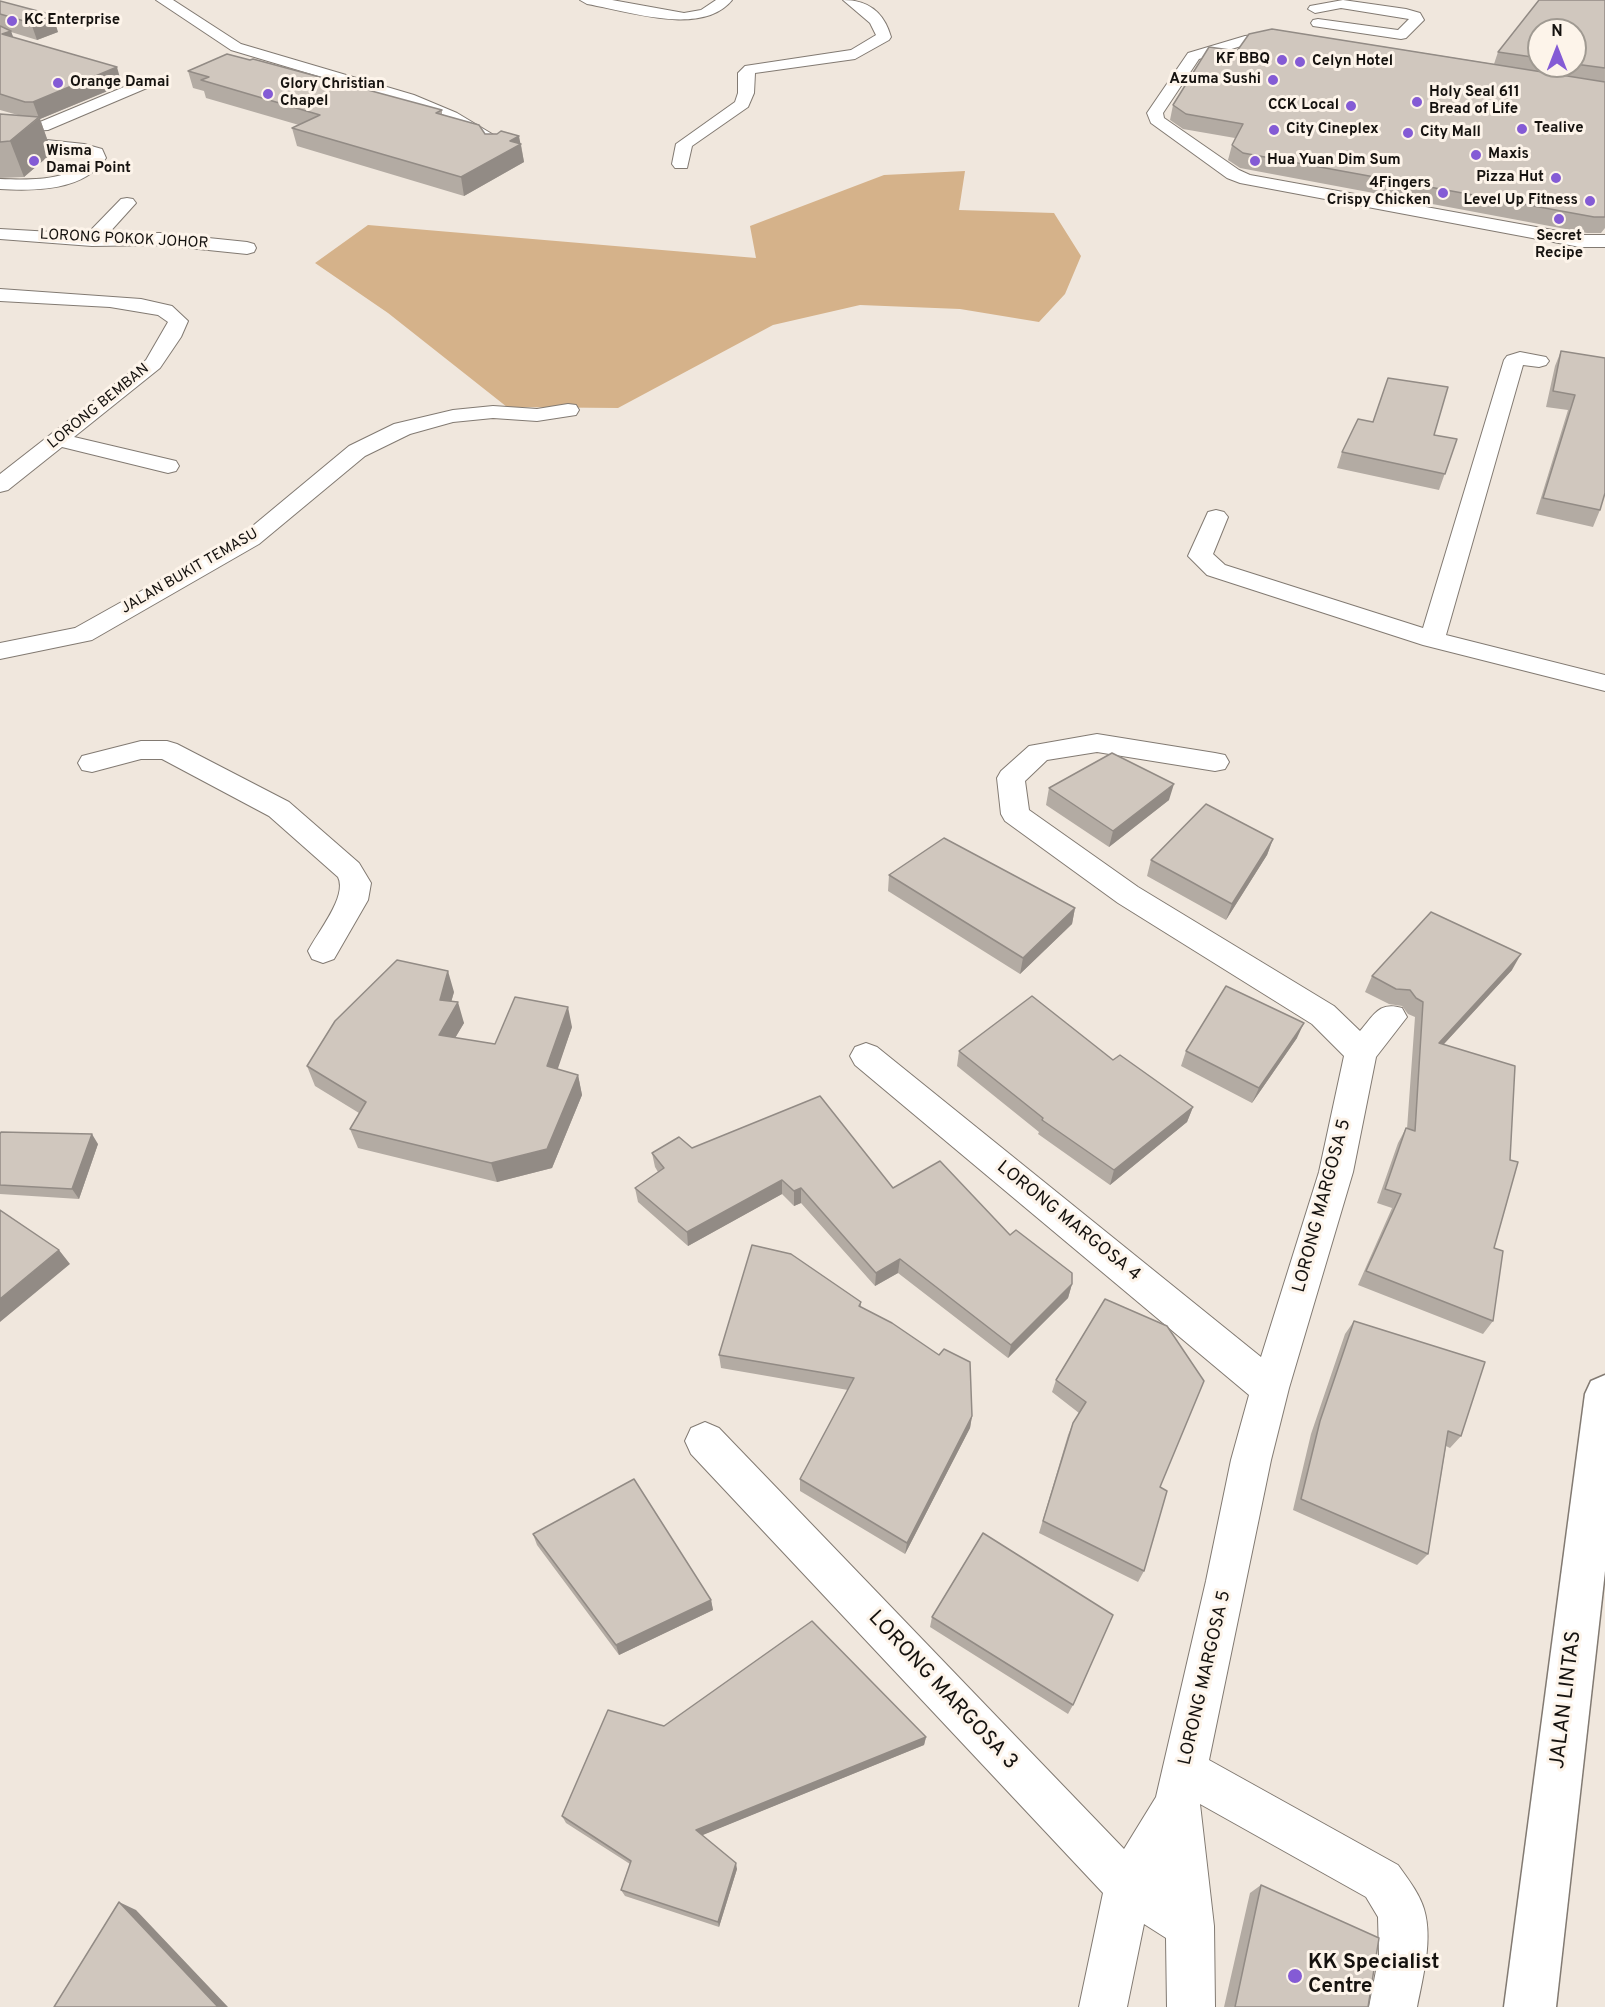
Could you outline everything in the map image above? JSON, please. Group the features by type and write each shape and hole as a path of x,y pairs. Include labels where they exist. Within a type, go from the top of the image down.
{"main road":[{"name":"JALAN LINTAS","path":"1530,2007 1605,1394"}],"street":[{"path":"163,0 236,47 408,98 451,116 498,142 494,146"},
{"path":"587,0 684,17 705,14 725,0"},
{"path":"681,164 684,144 742,104 746,93 746,73 750,69 855,54 884,38 882,26 868,12 850,0"},
{"path":"1312,26 1341,4 1406,13 1415,16 1417,20 1401,35 1312,26 1269,37 1250,39 1193,56 1155,113 1157,120 1233,174 1246,179 1580,241 1605,242"},
{"path":"189,15 206,5"},
{"path":"0,123 15,128 42,127 148,82 126,74"},
{"path":"441,113 441,116 453,124 444,132"},
{"path":"0,140 84,149 96,153 98,158 94,165 84,171 48,183 29,186 0,184"},
{"path":"26,175 52,176 84,171"},
{"path":"92,240 127,203"},
{"name":"LORONG POKOK JOHOR","path":"0,234 92,240 160,239 247,248"},
{"name":"LORONG BEMBAN","path":"0,485 60,440 153,364 171,338 178,321 165,310 110,301 6,300"},
{"path":"1432,639 1514,360 1520,358 1539,361"},
{"name":"JALAN BUKIT TEMASU","path":"0,651 83,634 251,539 357,451 402,429 453,416 493,412 537,415 568,410"},
{"path":"60,440 168,466"},
{"path":"1216,518 1200,556 1216,570 1432,639 1605,683"},
{"path":"1215,762 1097,743 1039,752 1011,778 1015,814 1128,895 1323,1015 1361,1052 1391,1017"},
{"path":"92,763 141,750 167,750 279,809 349,870 356,883 353,900 323,951"},
{"name":"LORONG MARGOSA 5","path":"1103,2007 1128,1886 1181,1788 1251,1460 1270,1388 1336,1172 1361,1052"},
{"name":"LORONG MARGOSA 4","path":"866,1056 1270,1388"},
{"name":"LORONG MARGOSA 3","path":"705,1441 1128,1886 1190,1926"},
{"path":"1181,1788 1382,1881 1401,1911 1403,1955 1393,2007"},
{"name":"LORONG MARGOSA 5","path":"1181,1788 1190,1926 1191,2007"}],"shaded area":[{"path":"965,171 959,210 1054,213 1081,256 1065,294 1039,322 960,309 860,305 773,325 618,408 507,407 388,313 315,263 368,225 756,258 750,226 884,175"}],"building":[{"path":"1539,0 1605,0 1605,68 1587,66 1587,18 1527,18 1527,56 1498,52"},
{"path":"0,1 53,15 31,23 0,14"},
{"path":"0,26 11,31 2,34 117,67 33,102 25,102 0,94"},
{"name":"City Mall","path":"1272,29 1527,70 1527,78 1580,78 1605,82 1605,217 1594,217 1243,153 1232,145 1243,124 1186,114 1173,105 1209,47 1237,51 1249,34"},
{"path":"227,54 442,110 436,113 479,125 485,134 497,134 501,131 519,136 510,141 521,144 461,177 292,128 320,115 201,80 209,77 188,71"},
{"path":"0,114 39,117 10,141 0,142"},
{"path":"1561,351 1605,358 1605,493 1600,510 1543,498 1575,395 1553,391"},
{"path":"1388,378 1448,387 1434,435 1457,439 1445,474 1342,452 1358,419 1373,422"},
{"path":"1112,753 1174,784 1113,831 1049,788"},
{"path":"1206,804 1273,839 1232,904 1151,860"},
{"path":"944,838 1075,908 1023,958 889,875"},
{"path":"1431,912 1521,954 1439,1043 1515,1066 1510,1160 1518,1162 1494,1248 1503,1251 1493,1321 1366,1271 1401,1194 1385,1189 1406,1128 1415,1131 1423,1002 1416,998 1410,990 1396,989 1372,976"},
{"path":"397,960 448,971 440,1000 458,1002 439,1035 495,1044 515,997 568,1007 547,1066 578,1075 547,1149 491,1163 350,1129 366,1102 307,1066 335,1021"},
{"path":"1226,986 1304,1023 1259,1088 1186,1051"},
{"path":"1032,996 1113,1060 1120,1055 1193,1107 1114,1170 1042,1120 1043,1118 959,1051"},
{"path":"820,1096 893,1188 940,1161 1010,1235 1016,1230 1072,1273 1072,1284 1011,1345 900,1259 876,1273 801,1188 794,1191 782,1180 687,1232 635,1188 664,1168 652,1153 679,1137 692,1148"},
{"path":"1,1132 92,1134 72,1189 0,1185"},
{"path":"0,1210 59,1250 0,1299"},
{"path":"752,1245 791,1254 861,1302 859,1306 892,1323 939,1355 944,1349 970,1362 972,1416 907,1543 800,1479 854,1378 719,1355"},
{"path":"1105,1299 1167,1326 1204,1381 1160,1487 1167,1491 1144,1571 1043,1521 1073,1423 1086,1402 1056,1380"},
{"path":"1354,1321 1485,1362 1461,1436 1448,1431 1428,1554 1301,1499 1320,1421"},
{"path":"634,1479 711,1600 616,1645 533,1534"},
{"path":"983,1533 1113,1615 1073,1705 932,1617"},
{"path":"812,1621 926,1737 696,1830 736,1863 718,1922 621,1890 631,1861 562,1816 608,1710 664,1726"},
{"name":"KK Specialist Centre","path":"1261,1885 1379,1938 1368,2007 1235,2007"},
{"path":"119,1902 218,2007 54,2007"}],"place":[{"name":"KC Enterprise","path":"12,21"},
{"name":"KF BBQ","path":"1282,60"},
{"name":"Celyn Hotel","path":"1300,62"},
{"name":"Azuma Sushi","path":"1273,80"},
{"name":"Orange Damai","path":"58,83"},
{"name":"Glory Christian Chapel","path":"268,94"},
{"name":"Holy Seal 611 Bread of Life","path":"1417,102"},
{"name":"CCK Local","path":"1351,106"},
{"name":"Tealive","path":"1522,129"},
{"name":"City Cineplex","path":"1274,130"},
{"name":"City Mall","path":"1408,133"},
{"name":"Maxis","path":"1476,155"},
{"name":"Wisma Damai Point","path":"34,161"},
{"name":"Hua Yuan Dim Sum","path":"1255,161"},
{"name":"Pizza Hut","path":"1556,178"},
{"name":"4Fingers Crispy Chicken","path":"1443,193"},
{"name":"Level Up Fitness","path":"1590,201"},
{"name":"Secret Recipe","path":"1559,219"},
{"name":"KK Specialist Centre","path":"1295,1976"}]}
